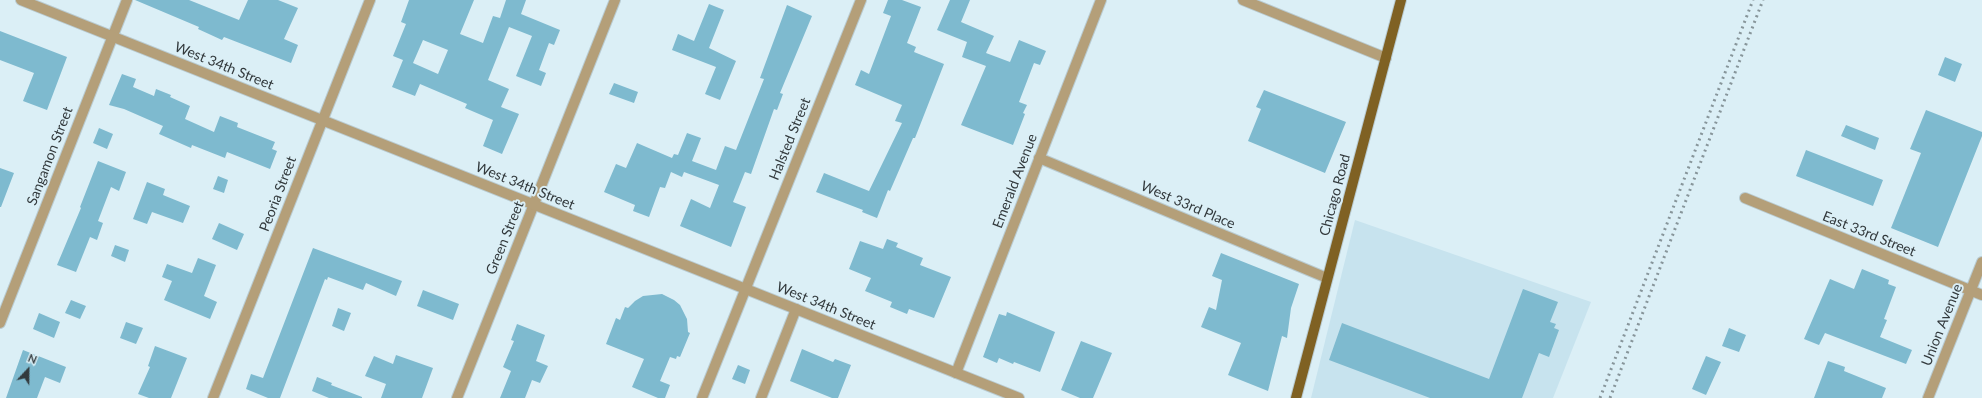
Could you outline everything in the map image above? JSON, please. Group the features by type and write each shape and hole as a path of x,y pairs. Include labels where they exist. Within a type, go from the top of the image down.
{"main road":[{"name":"Chicago Road","path":"1296,398 1401,0"}],"street":[{"name":"West 34th Street","path":"21,0 956,373 1004,395 1019,398"},
{"name":"Sangamon Street","path":"0,323 127,0"},
{"name":"Peoria Street","path":"213,398 370,0"},
{"name":"Green Street","path":"457,398 615,0"},
{"name":"Halsted Street","path":"702,398 861,0"},
{"name":"Emerald Avenue","path":"956,373 1101,0"},
{"path":"1244,0 1386,58"},
{"name":"West 33rd Place","path":"1039,158 1327,278"},
{"name":"East 33rd Street","path":"1745,198 1982,295"},
{"name":"Union Avenue","path":"1928,398 1982,262"},
{"path":"761,398 796,309"}],"shaded area":[{"path":"1355,220 1591,302 1553,398 1311,398"}],"building":[{"path":"135,0 189,0 239,20 248,0 278,0 298,8 284,39 298,45 291,63 224,37 222,40 198,29 199,27"},
{"path":"409,0 474,0 460,34 483,43 493,16 500,18 506,0 526,0 521,14 560,30 554,45 549,43 539,70 546,73 541,86 516,76 532,36 509,27 488,80 509,89 501,107 519,114 502,154 483,146 493,120 465,108 467,104 420,84 415,96 392,87 403,60 393,56 406,24 401,22","holes":["423,40 448,50 438,74 413,63"]},
{"path":"888,0 902,0 921,7 907,43 916,47 914,52 944,64 915,138 913,138 890,191 888,190 877,218 862,212 863,210 816,192 824,173 869,191 902,123 895,121 902,105 855,85 861,70 869,74 891,16 883,13"},
{"path":"950,0 970,0 961,22 994,36 986,53 1010,62 1019,40 1046,51 1040,65 1034,63 1019,102 1027,105 1013,145 961,125 986,66 962,57 967,42 937,30"},
{"path":"709,4 724,10 709,48 736,61 720,100 705,94 716,67 672,50 678,34 694,41"},
{"path":"787,5 812,16 780,93 783,94 777,110 774,109 751,174 745,172 733,202 746,207 731,247 680,226 691,199 710,208 719,185 684,172 682,177 671,172 665,188 660,187 649,217 633,211 635,205 604,192 616,164 626,168 637,143 672,158 674,154 678,155 687,133 701,138 692,161 716,170 725,146 736,150 764,79 760,78"},
{"path":"0,31 67,57 47,110 23,101 34,73 0,60"},
{"path":"1945,57 1962,64 1955,82 1938,75"},
{"path":"122,74 136,79 133,87 154,96 156,89 171,95 170,97 190,106 185,119 214,132 220,116 238,123 237,127 275,142 272,149 277,151 270,169 227,152 225,158 192,145 191,148 159,134 163,126 124,109 109,105"},
{"path":"614,83 638,92 634,103 609,94"},
{"path":"1264,90 1346,122 1325,173 1248,141 1261,109 1256,107"},
{"path":"1926,110 1982,132 1982,136 1938,247 1891,228 1921,153 1910,149"},
{"path":"1846,125 1879,138 1875,150 1841,136"},
{"path":"99,128 113,134 107,149 93,143"},
{"path":"1806,150 1883,180 1873,206 1796,176"},
{"path":"98,161 126,172 119,191 111,187 98,221 103,223 97,240 90,237 76,272 57,265 81,208 80,207"},
{"path":"0,168 14,173 1,207 0,207"},
{"path":"218,176 228,180 224,193 213,189"},
{"path":"147,182 165,189 163,195 190,206 183,223 152,212 147,224 133,219"},
{"path":"219,223 244,234 237,250 212,239"},
{"path":"887,239 898,243 896,247 923,258 920,265 951,277 934,318 909,309 907,314 890,307 892,302 865,291 871,278 849,269 860,241 883,249"},
{"path":"115,245 129,250 125,262 111,256"},
{"path":"313,248 402,281 396,296 366,283 363,290 328,277 327,280 325,279 280,398 268,398 246,389 251,374 263,378"},
{"path":"1221,253 1299,284 1291,308 1287,338 1282,336 1268,391 1228,375 1241,343 1201,327 1209,307 1216,310 1222,280 1212,276"},
{"path":"198,258 216,265 204,296 217,302 210,319 164,300 172,281 162,277 167,264 192,273"},
{"path":"1862,269 1889,280 1888,284 1896,287 1884,319 1887,320 1880,337 1912,350 1906,364 1825,333 1819,345 1804,339 1830,279 1854,289"},
{"path":"1523,289 1558,302 1550,322 1556,324 1554,328 1559,330 1549,357 1539,353 1522,398 1430,398 1329,360 1342,323 1489,379"},
{"path":"423,290 459,304 453,320 417,306"},
{"path":"662,294 680,305 687,319 688,332 690,333 680,357 677,356 676,359 670,357 660,381 670,385 665,398 658,398 632,387 644,359 606,344 616,318 620,320 625,307 628,308 643,296"},
{"path":"71,300 86,306 80,319 65,313"},
{"path":"338,308 351,313 344,331 332,326"},
{"path":"1007,312 1055,332 1040,372 999,358 997,363 983,357 999,314 1006,316"},
{"path":"39,313 60,322 54,338 33,329"},
{"path":"126,322 143,328 136,344 120,338"},
{"path":"517,324 545,335 536,361 548,366 540,383 532,380 525,398 500,398 511,371 503,367 514,341 511,340"},
{"path":"1729,328 1746,335 1739,352 1722,346"},
{"path":"1081,341 1112,353 1093,398 1080,398 1061,390"},
{"path":"155,346 187,358 171,398 149,398 138,394 150,367 148,366"},
{"path":"802,349 833,362 835,359 851,365 838,398 832,398 790,381"},
{"path":"23,350 66,367 60,383 45,377 37,398 6,398"},
{"path":"396,355 433,368 422,398 381,398 386,384 365,376 374,356 393,364"},
{"path":"1706,356 1721,362 1706,395 1692,389"},
{"path":"1828,361 1845,367 1844,371 1886,388 1882,398 1814,398"},
{"path":"738,365 750,370 745,384 732,379"},
{"path":"317,377 332,383 331,385 362,398 329,398 312,391"}],"railway":[{"path":"1600,398 1753,0"},
{"path":"1610,398 1763,0"}]}
